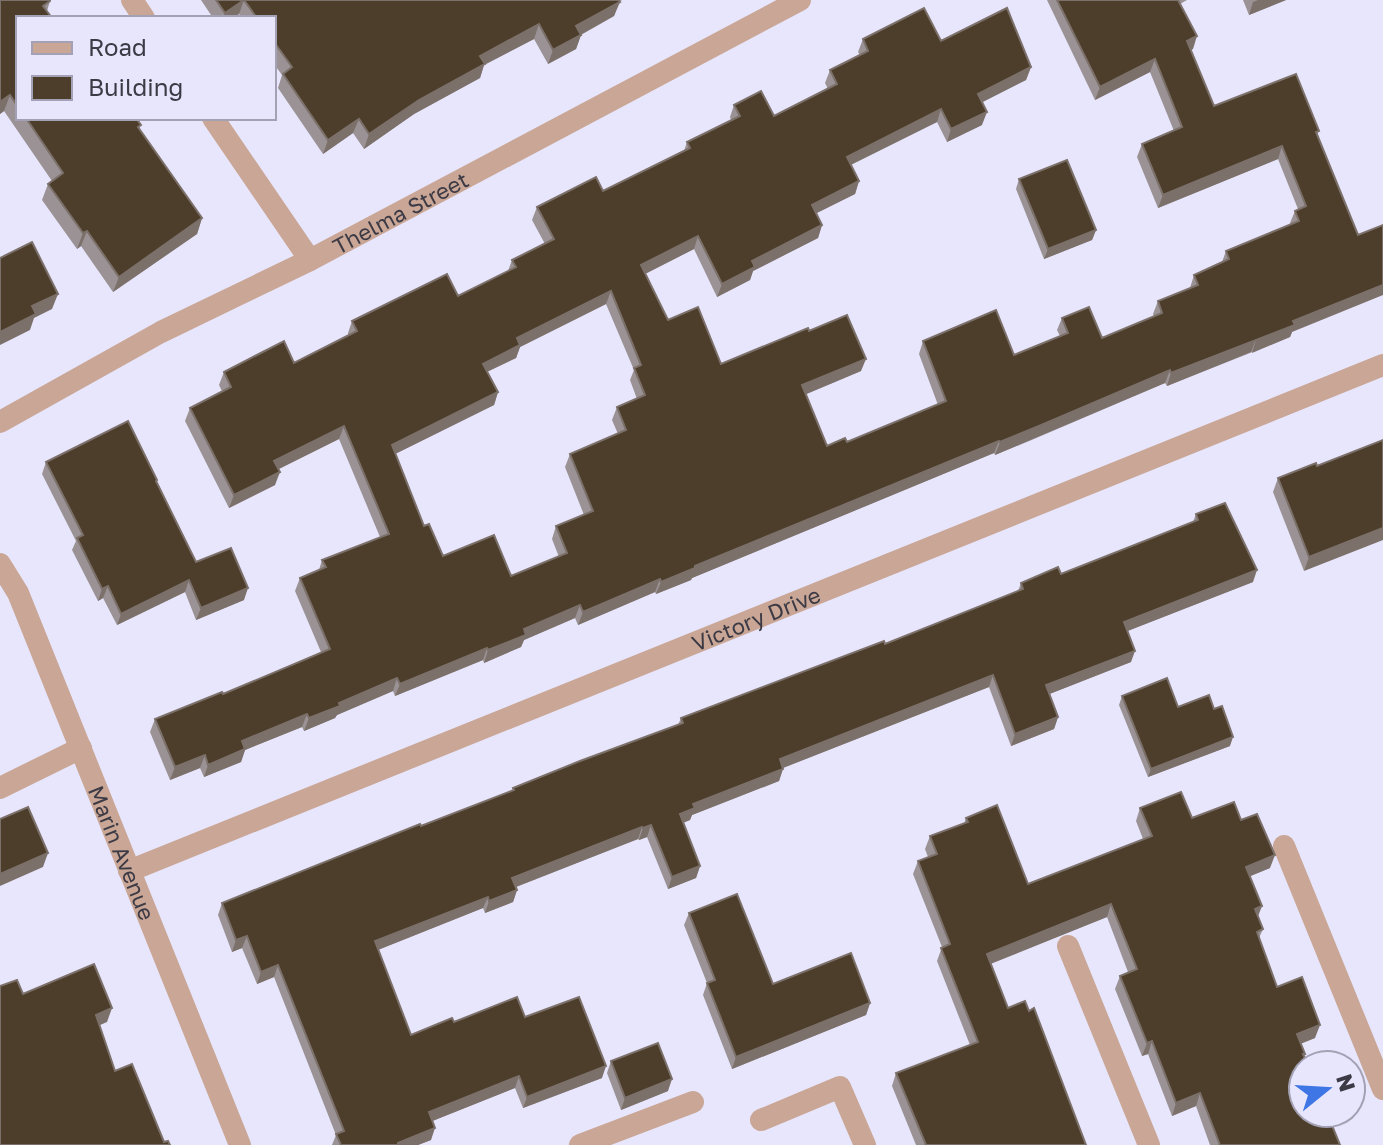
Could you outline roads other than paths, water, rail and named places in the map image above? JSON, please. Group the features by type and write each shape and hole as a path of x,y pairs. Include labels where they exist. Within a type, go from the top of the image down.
{"street":[{"name":"Thelma Street","path":"0,422 161,332 310,260 800,0"},
{"path":"214,120 310,260"},
{"name":"Victory Drive","path":"129,871 1383,365"},
{"name":"Marin Avenue","path":"0,564 18,593 240,1145"},
{"path":"0,788 81,748"},
{"path":"1284,846 1383,1089"},
{"path":"1068,946 1149,1145"},
{"path":"761,1120 840,1087 865,1145"},
{"path":"580,1145 604,1141 693,1102"}]}
